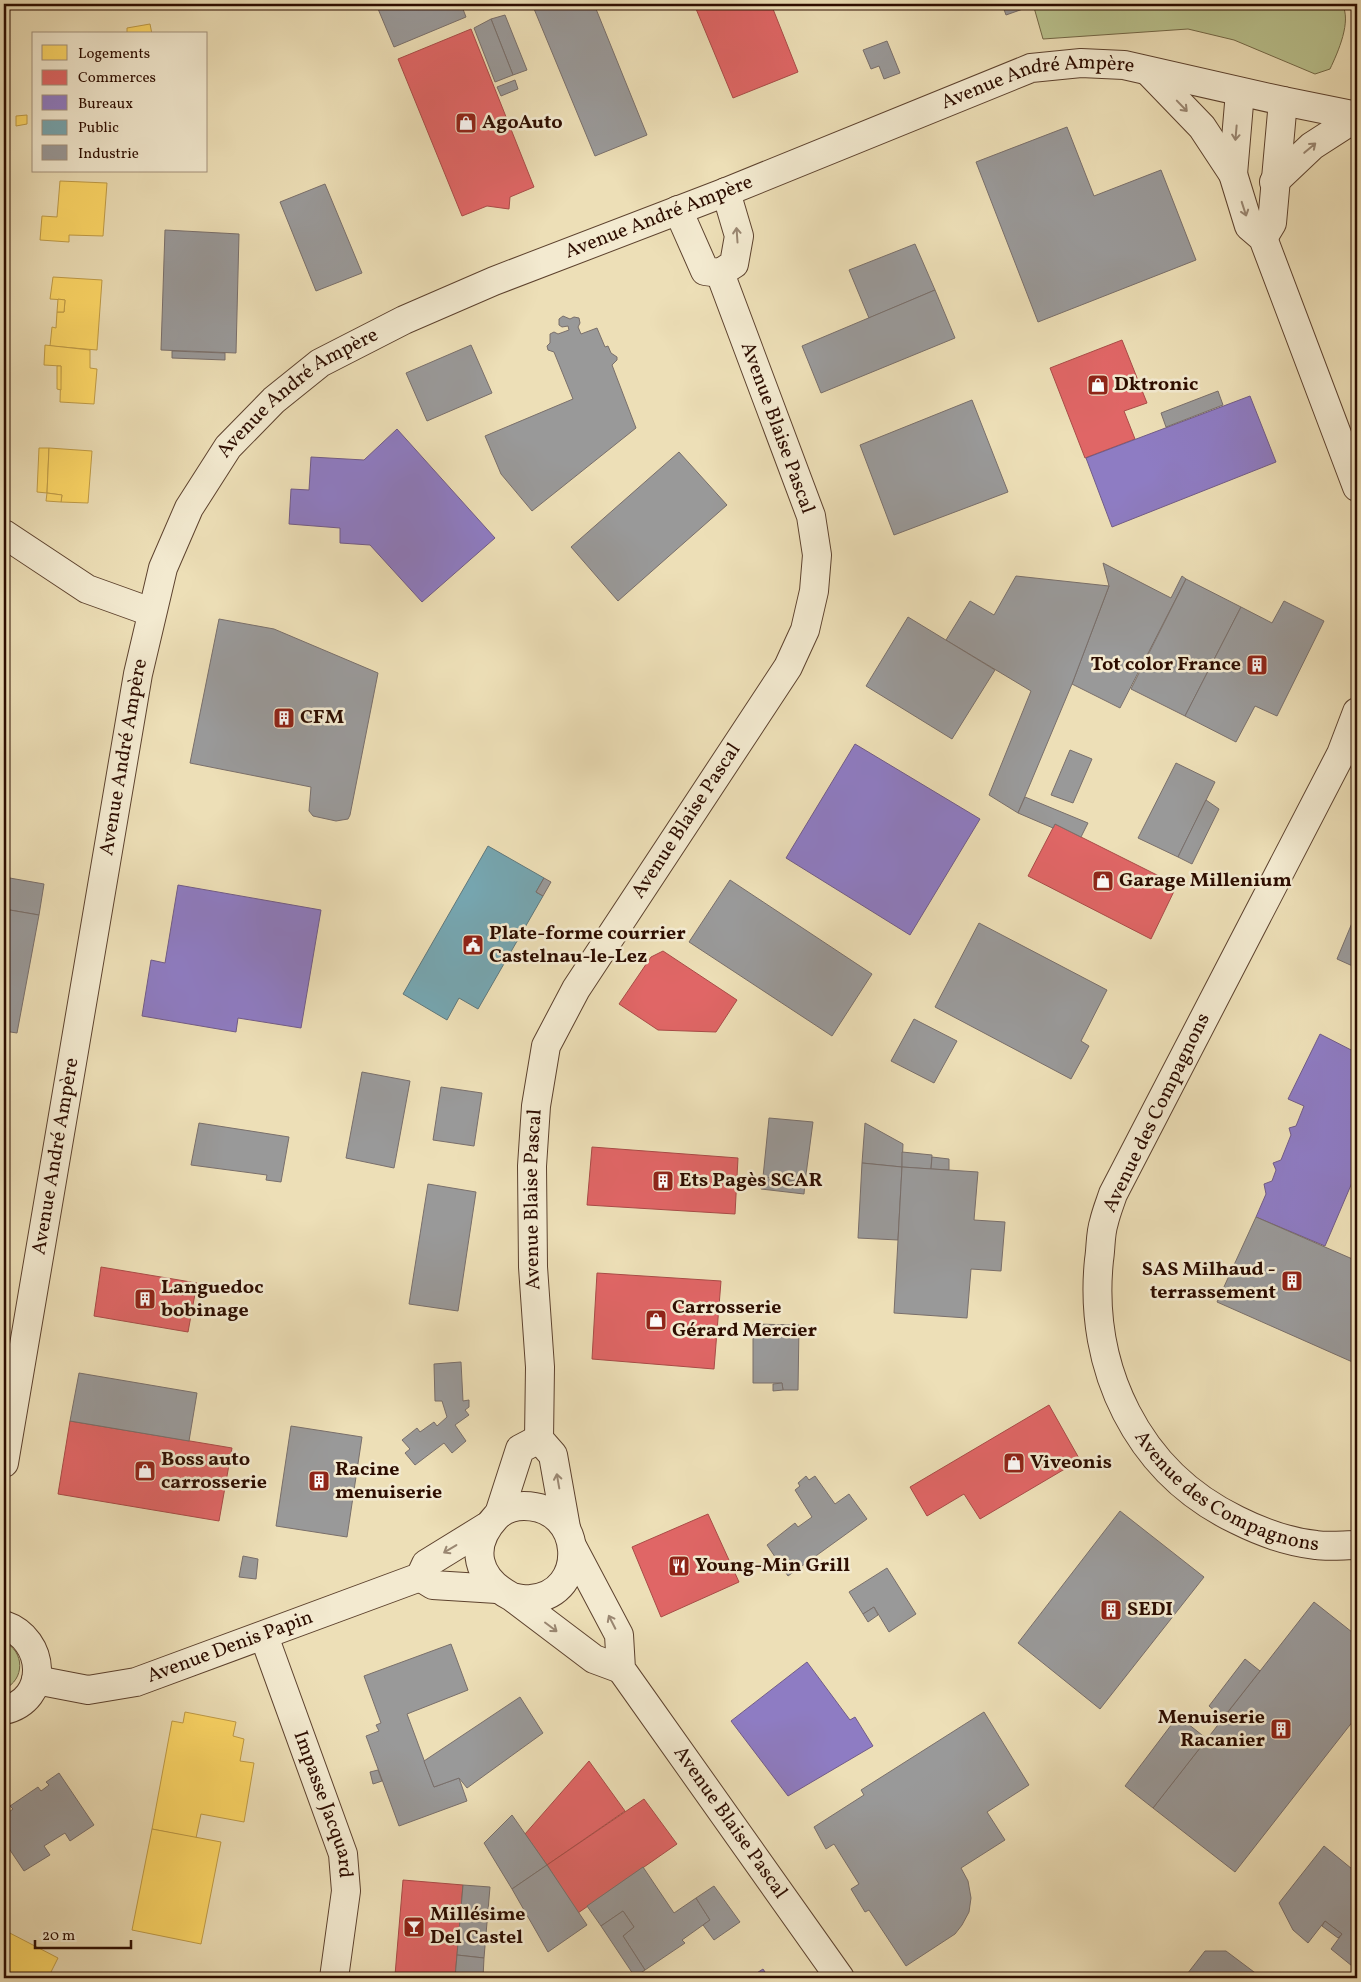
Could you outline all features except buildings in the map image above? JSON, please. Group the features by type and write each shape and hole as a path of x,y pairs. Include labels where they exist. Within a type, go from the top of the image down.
{"street":[{"name":"Avenue André Ampère","path":"4,1463 137,684 151,612 163,568 189,508 228,447 274,400 320,363 404,320 494,281 726,192 1031,68 1081,62 1124,65 1240,92 1357,116"},
{"path":"1148,71 1202,127 1233,174 1249,226 1264,238 1357,486"},
{"path":"1233,174 1240,92"},
{"path":"1264,238 1272,223 1282,101"},
{"path":"1274,182 1312,146 1357,116"},
{"path":"678,210 705,271 720,273 734,264 739,236 726,192"},
{"name":"Avenue Blaise Pascal","path":"539,1439 540,1367 533,1266 532,1166 536,1106 546,1046 576,989 788,668 806,630 814,591 817,555 811,516 720,273"},
{"path":"4,534 87,589 151,612"},
{"name":"Avenue des Compagnons","path":"1357,712 1341,754 1113,1194 1103,1224 1097,1280 1099,1319 1106,1360 1122,1405 1140,1437 1163,1466 1195,1496 1263,1533 1315,1545 1357,1545"},
{"path":"539,1439 520,1448 493,1521 480,1543 480,1560 486,1576 504,1593 594,1660 621,1669 619,1635 570,1538 553,1514 535,1506 516,1506 493,1521 426,1564 420,1577 433,1585 504,1593 530,1599 548,1594 562,1582 571,1566 570,1538 553,1455 539,1439"},
{"name":"Avenue Denis Papin","path":"36,1680 88,1690 136,1682 420,1577"},
{"path":"4,1626 14,1629 26,1638 34,1650 37,1665 36,1680 30,1692 21,1702 4,1710"},
{"name":"Impasse Jacquard","path":"264,1636 343,1854 346,1891 334,1978"},
{"name":"Avenue Blaise Pascal","path":"621,1669 840,1978"}],"green space":[{"path":"1033,4 1342,4 1345,11 1345,28 1330,69 1315,74 1234,40 1188,29 1043,39"},
{"path":"4,1642 16,1652 20,1666 16,1679 4,1689"}],"place":[{"name":"AgoAuto","path":"466,123"},
{"name":"Dktronic","path":"1098,385"},
{"name":"Tot color France","path":"1257,665"},
{"name":"CFM","path":"284,718"},
{"name":"Garage Millenium","path":"1103,881"},
{"name":"Plate-forme courrier Castelnau-le-Lez","path":"473,945"},
{"name":"Ets Pagès SCAR","path":"663,1181"},
{"name":"SAS Milhaud - terrassement","path":"1292,1281"},
{"name":"Languedoc bobinage","path":"145,1299"},
{"name":"Carrosserie Gérard Mercier","path":"656,1320"},
{"name":"Viveonis","path":"1014,1463"},
{"name":"Boss auto carrosserie","path":"145,1471"},
{"name":"Racine menuiserie","path":"319,1481"},
{"name":"Young-Min Grill","path":"679,1566"},
{"name":"SEDI","path":"1111,1610"},
{"name":"Menuiserie Racanier","path":"1281,1729"},
{"name":"Millésime Del Castel","path":"414,1927"}]}
